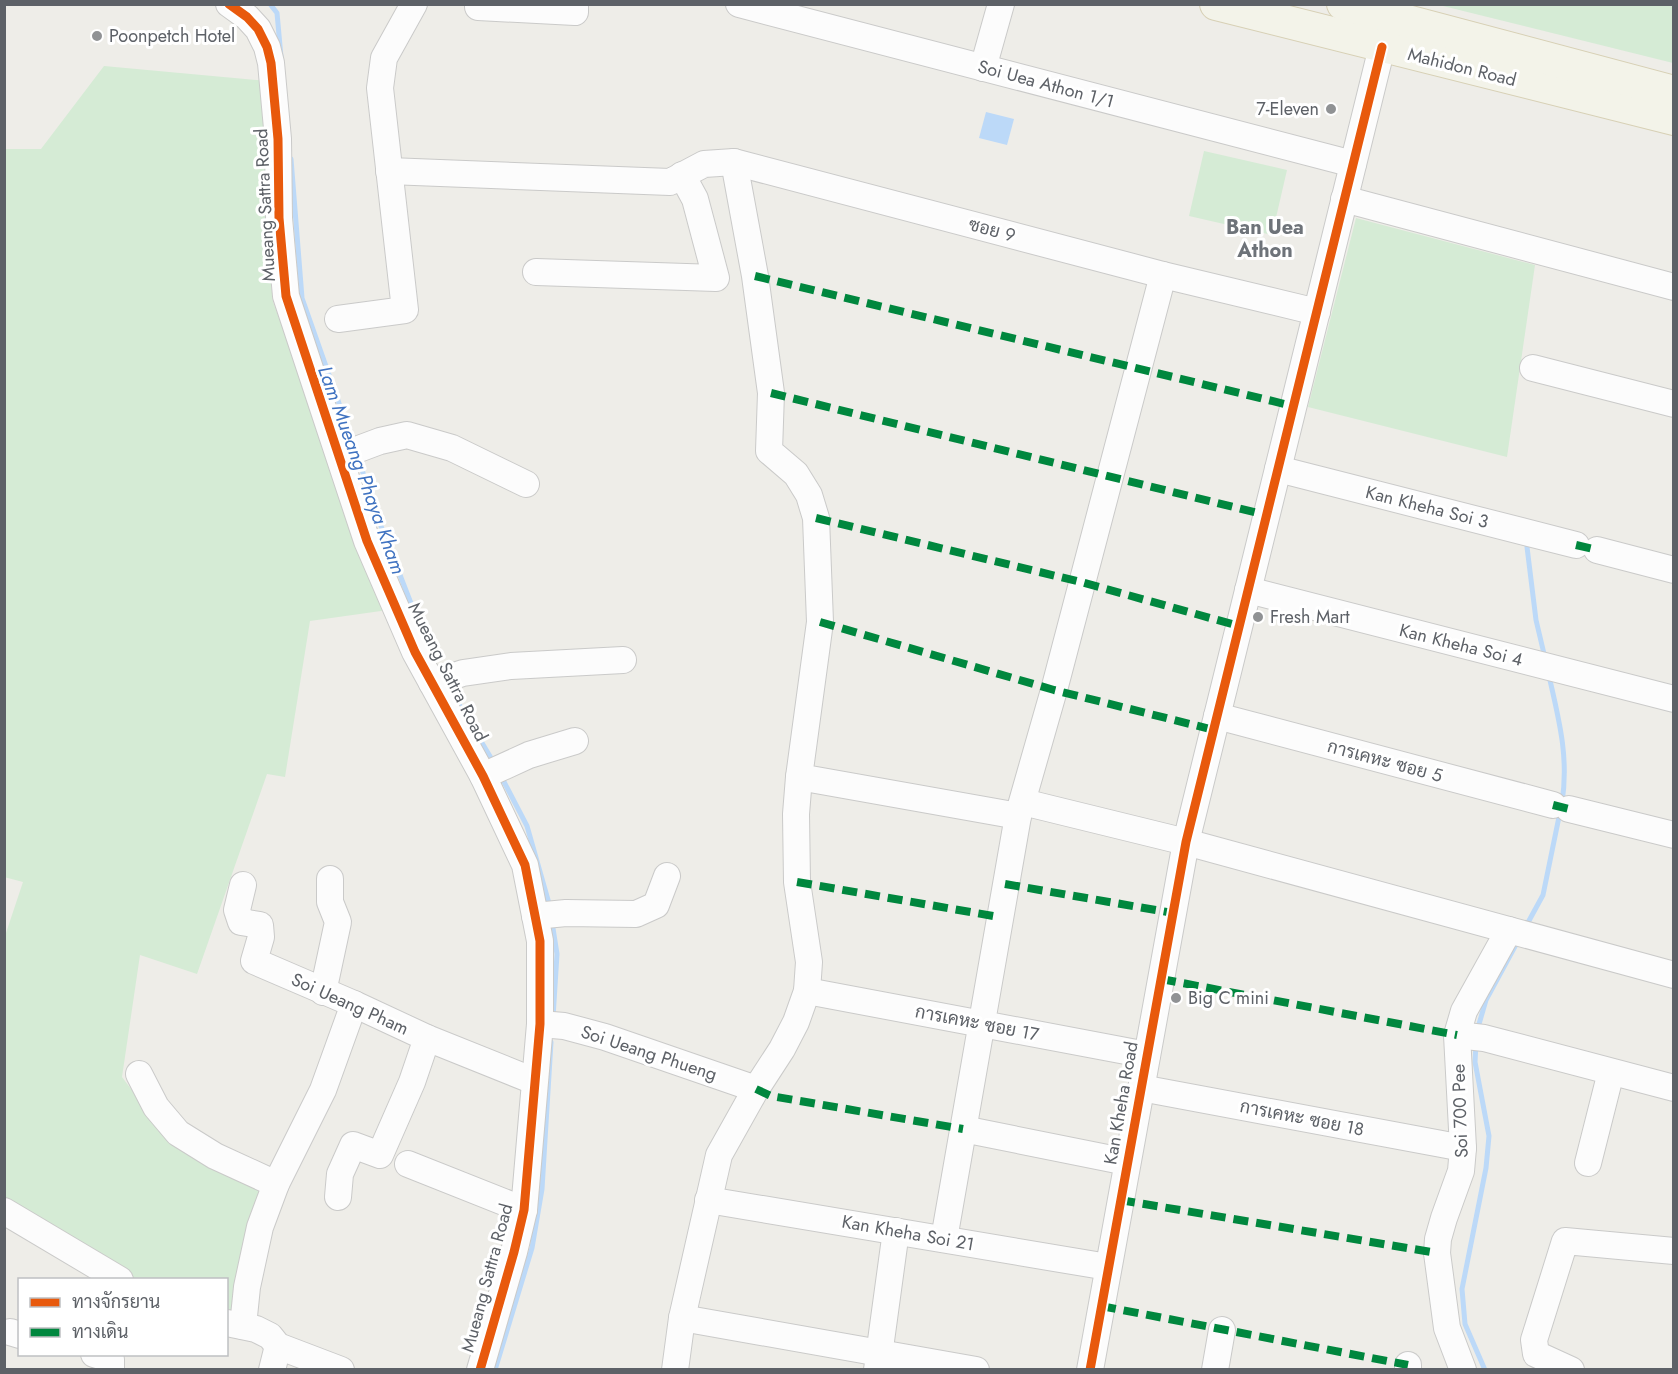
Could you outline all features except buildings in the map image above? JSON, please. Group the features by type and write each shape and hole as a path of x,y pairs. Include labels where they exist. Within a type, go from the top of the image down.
{"main road":[{"name":"Mahidon Road","path":"1216,4 1382,47 1604,87 1674,92"},
{"name":"Mahidon Road","path":"1343,4 1604,87 1674,119"},
{"name":"Mahidon Road","path":"1604,87 1674,81"},
{"name":"Mahidon Road","path":"1604,87 1674,130"}],"street":[{"name":"Mueang Sattra Road","path":"229,4 258,29 269,55 278,139 279,218 286,296 346,454 368,542 415,652 442,680 487,774 525,865 549,915 540,941 552,1025 534,1081 529,1171 524,1210 480,1370"},
{"path":"338,319 405,310 380,88 384,58 414,4"},
{"path":"478,4 478,7 574,12 575,4"},
{"name":"Soi Uea Athon 1/1","path":"739,4 1353,165"},
{"path":"983,68 1001,4"},
{"name":"Kan Kheha Road","path":"1090,1370 1186,842 1382,47"},
{"path":"675,1370 682,1318 719,1155 796,1022 807,991 809,963 797,882 796,814 820,622 816,518 809,495 796,474 769,451 771,393 754,274 734,162"},
{"name":"ซอย 9","path":"676,179 704,164 734,162 1163,275 1317,312"},
{"path":"389,171 676,179 695,199 716,278"},
{"path":"1344,199 1674,287"},
{"path":"536,272 716,278 754,274"},
{"path":"944,1239 1020,809 1140,368 1163,275"},
{"path":"1533,368 1674,404"},
{"path":"346,454 380,441 407,435 452,448 526,484"},
{"name":"Kan Kheha Soi 3","path":"1278,469 1674,570"},
{"name":"Kan Kheha Soi 4","path":"1248,590 1674,699"},
{"path":"442,680 511,666 623,660"},
{"name":"การเคหะ ซอย 5","path":"1217,716 1674,835"},
{"path":"487,774 529,754 575,741"},
{"path":"799,777 1020,809 1186,842 1674,975"},
{"path":"549,915 636,914 656,905 668,876"},
{"path":"323,992 338,922 330,902 330,879"},
{"name":"Soi Ueang Pham","path":"243,885 237,910 241,921 260,925 261,937 254,961 427,1038 534,1081"},
{"name":"Soi 700 Pee","path":"1463,1370 1447,1328 1437,1253 1444,1218 1461,1171 1463,1148 1457,1035 1464,1011 1518,933"},
{"name":"การเคหะ ซอย 17","path":"807,991 1147,1054"},
{"path":"341,1370 275,1358 270,1335 235,1324 247,1287 256,1240 276,1184 322,1090 354,1004"},
{"name":"Soi Ueang Phueng","path":"552,1025 605,1037 756,1089"},
{"path":"1457,1035 1484,1038 1611,1072 1672,1081"},
{"path":"338,1197 340,1174 353,1145 380,1155 412,1082 427,1038"},
{"path":"1588,1163 1611,1072"},
{"path":"139,1074 156,1107 178,1133 215,1156 276,1184"},
{"name":"การเคหะ ซอย 18","path":"1141,1088 1463,1148"},
{"path":"963,1129 1127,1162"},
{"path":"408,1164 524,1210"},
{"name":"Kan Kheha Soi 21","path":"708,1200 1108,1267"},
{"path":"4,1211 117,1278"},
{"path":"879,1361 896,1231"},
{"path":"1571,1370 1536,1354 1534,1340 1565,1241 1674,1251"},
{"path":"682,1318 879,1361 976,1370"},
{"path":"1215,1370 1222,1330"},
{"path":"101,1356 111,1359 111,1370"}],"green space":[{"path":"1439,5 1673,5 1673,63"},
{"path":"104,66 267,81 267,247 273,302 388,610 310,621 285,777 267,774 197,974 140,955 122,1077 168,1138 267,1189 237,1318 228,1316 228,1278 130,1278 5,1203 5,936 23,882 4,877 5,149 41,149"},
{"path":"1204,151 1287,170 1272,235 1189,216"},
{"path":"1356,218 1535,265 1507,457 1308,407"}],"water":[{"path":"986,112 1014,119 1007,145 979,138"}],"waterway":[{"name":"Lam Mueang Phaya Kham","path":"270,4 277,13 281,57"},
{"name":"Lam Mueang Phaya Kham","path":"291,159 302,298 353,443"},
{"name":"Lam Mueang Phaya Kham","path":"358,457 374,508 433,660"},
{"path":"1527,547 1536,620 1545,658"},
{"path":"1549,676 1564,754 1562,803"},
{"name":"Lam Mueang Phaya Kham","path":"451,691 494,763"},
{"name":"Lam Mueang Phaya Kham","path":"501,776 527,826 550,907"},
{"path":"1525,928 1543,895 1560,812"},
{"name":"Lam Mueang Phaya Kham","path":"552,922 557,954 553,1018"},
{"path":"1477,1031 1486,1000 1519,939"},
{"name":"Lam Mueang Phaya Kham","path":"495,1370 532,1248 542,1189 551,1042"},
{"path":"1476,1043 1475,1062 1489,1136 1486,1168 1462,1289 1465,1324 1485,1370"}],"marked path":[{"path":"755,276 1293,406"},
{"path":"771,393 1266,515"},
{"path":"816,518 1081,582 1239,626"},
{"path":"1576,545 1597,550"},
{"path":"820,622 1054,690 1214,730"},
{"path":"1553,805 1569,809"},
{"path":"797,882 999,917"},
{"path":"1005,884 1173,913"},
{"path":"1161,979 1457,1035"},
{"path":"756,1089 771,1096 963,1129"},
{"path":"1120,1200 1437,1253"},
{"path":"1101,1306 1408,1365"}],"cycle path":[{"path":"229,4 247,17 258,29 267,47 271,63 278,139 279,218 286,296 367,541 415,652 483,776 525,865 540,941 540,1024 524,1210 480,1370"},
{"path":"1090,1370 1186,842 1382,47"}],"place":[{"name":"Poonpetch Hotel","path":"97,36"},
{"name":"7-Eleven","path":"1331,109"},
{"name":"Fresh Mart","path":"1258,617"},
{"name":"Big C mini","path":"1176,998"}],"district":[{"name":"Ban Uea Athon","path":"1265,238"}]}
